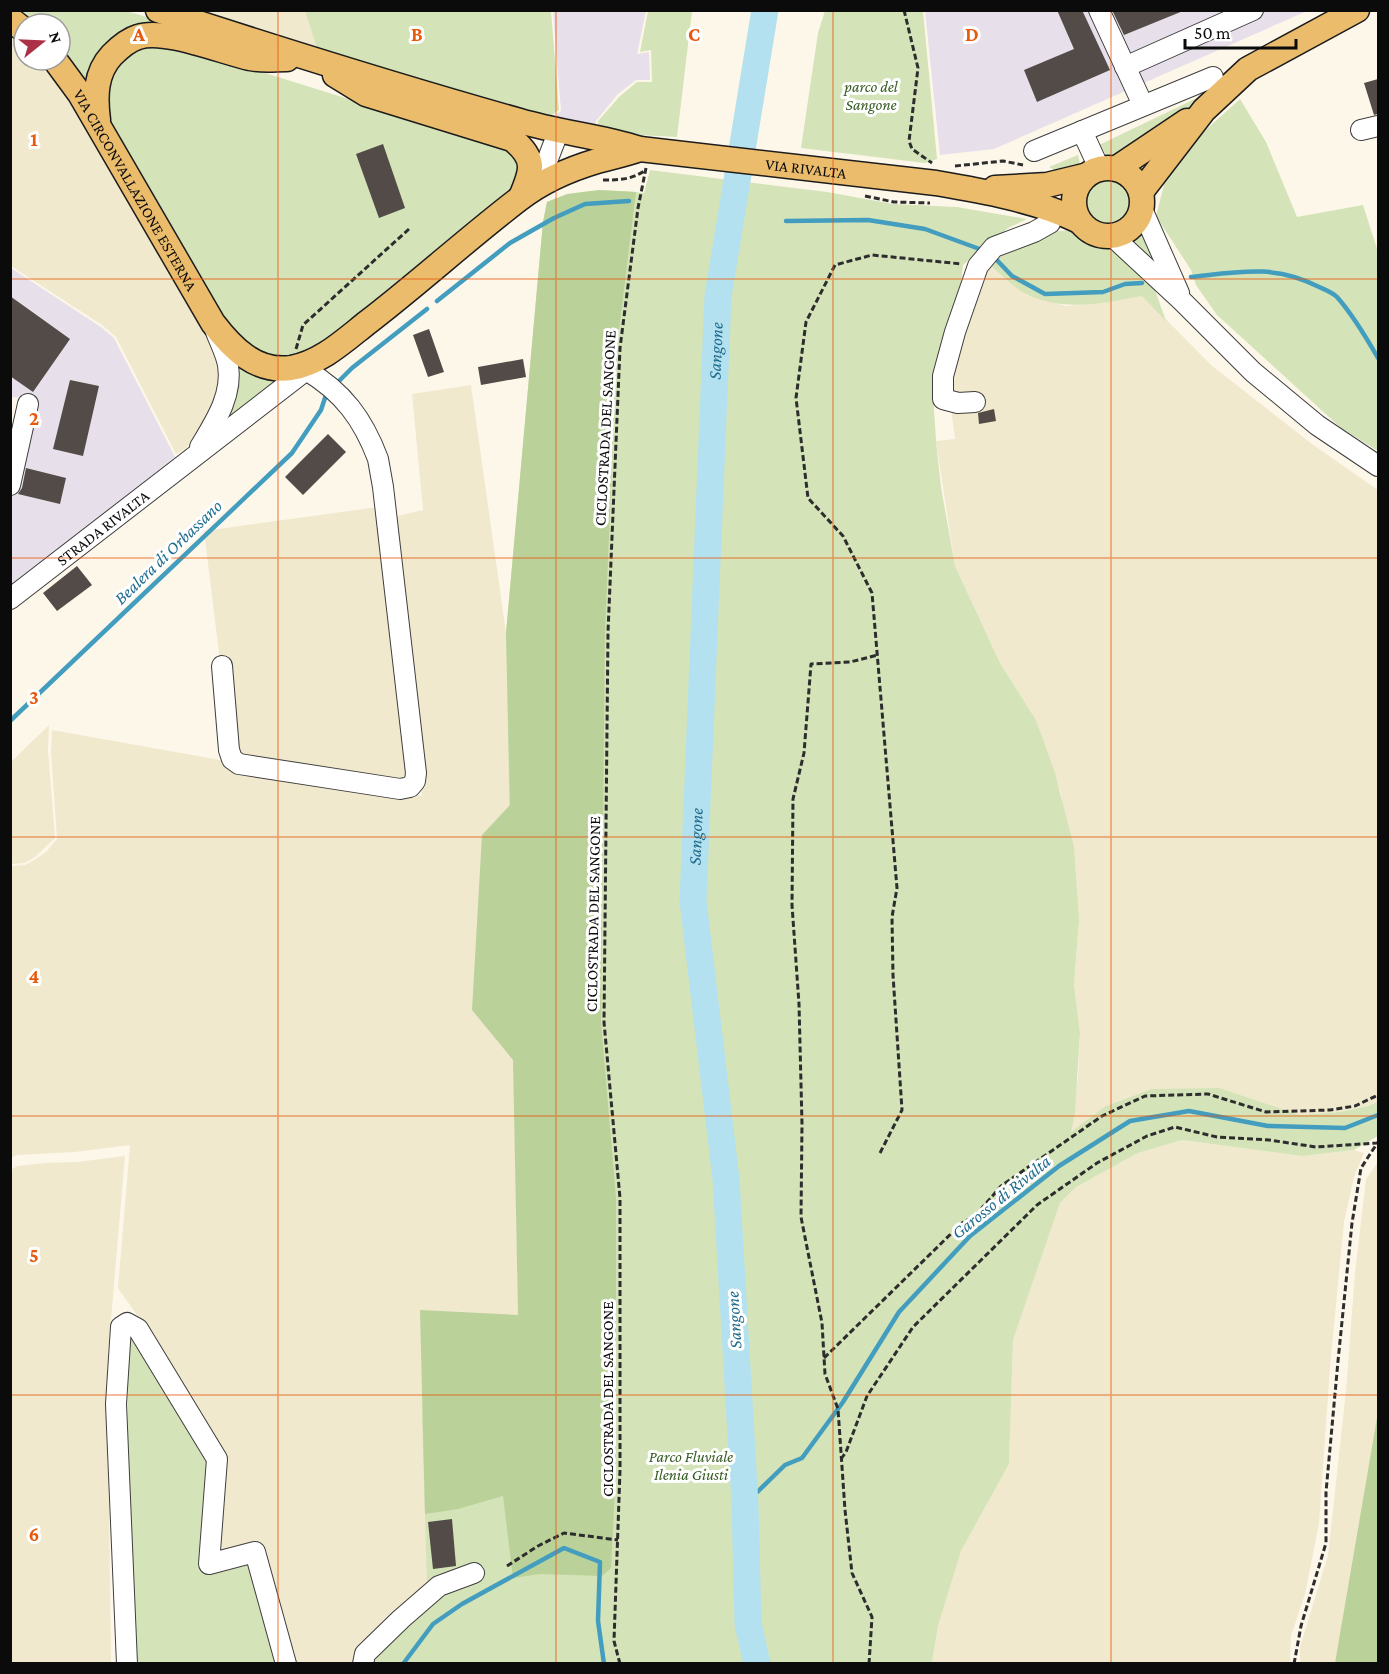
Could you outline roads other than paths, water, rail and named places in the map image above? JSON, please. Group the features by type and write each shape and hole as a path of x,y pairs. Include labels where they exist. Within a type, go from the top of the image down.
{"main road":[{"path":"158,10 308,58 523,122 616,141 648,155"},
{"path":"1112,236 1125,232 1136,222 1142,200 1204,110 1248,69 1357,10"},
{"path":"98,125 96,87 101,74 108,60 138,37 149,35 170,37 253,59 308,58 366,94 512,139 520,146 531,164 531,173 521,197"},
{"name":"VIA CIRCONVALLAZIONE ESTERNA","path":"63,72 80,94 213,323 230,345 246,358 270,367 306,365"},
{"path":"1079,221 1074,209 1073,197 1077,185 1204,110"},
{"path":"306,365 418,284 521,197 559,176 596,162 648,155"},
{"name":"VIA RIVALTA","path":"648,155 819,169 971,189 1053,209 1079,221 1099,236 1112,236"},
{"path":"1100,171 1132,176 1142,200"},
{"name":"VIA RIVALTA","path":"971,189 1047,185 1100,171"}],"street":[{"path":"1099,10 1143,105"},
{"path":"1125,67 1253,10"},
{"path":"1031,159 1082,131 1213,77"},
{"path":"521,197 544,169 559,130"},
{"path":"1082,131 1100,171"},
{"path":"1142,200 1182,301"},
{"path":"975,402 958,403 943,399 943,376 955,332 978,266 994,247 1034,232 1050,223 1053,209"},
{"path":"1112,236 1182,301 1253,372 1317,425 1378,466"},
{"name":"STRADA RIVALTA","path":"194,457 219,416 229,388 228,364 213,323"},
{"path":"222,666 229,750 232,759 239,764 400,789 412,785 416,773 385,498 378,459 372,443 339,393 306,365"},
{"name":"STRADA RIVALTA","path":"10,599 194,457 306,365"},
{"path":"10,485 28,404"},
{"path":"127,1664 116,1404 121,1328 128,1323 138,1329 217,1459 209,1564 255,1552 286,1664"},
{"path":"363,1664 365,1654 439,1586 474,1573"}],"waterway":[{"name":"Sangone","path":"757,1664 748,1624 745,1504 726,1179 693,901 718,296 765,10"},
{"name":"Bealera di Orbassano","path":"437,301 510,243 554,218 585,204 629,201"},
{"name":"Bealera di Orbassano","path":"786,221 868,220 925,229 985,251"},
{"name":"Bealera di Orbassano","path":"992,255 1012,276 1045,294 1103,292 1125,284 1142,283"},
{"name":"Bealera di Orbassano","path":"1191,277 1255,271 1301,279 1337,297 1354,319 1378,358"},
{"name":"Bealera di Orbassano","path":"339,381 352,368 427,309"},
{"name":"Bealera di Orbassano","path":"10,721 292,453 321,410 327,392"},
{"name":"Garosso di Rivalta","path":"745,1504 785,1465 802,1458 843,1402 899,1312 970,1236 1059,1166 1130,1121 1189,1111 1268,1126 1345,1128 1378,1115"},
{"path":"403,1664 433,1624 462,1604 564,1548 600,1562 598,1621 604,1664"}],"park label":[{"name":"parco del Sangone","path":"871,95"},
{"name":"Parco Fluviale Ilenia Giusti","path":"691,1465"}]}
